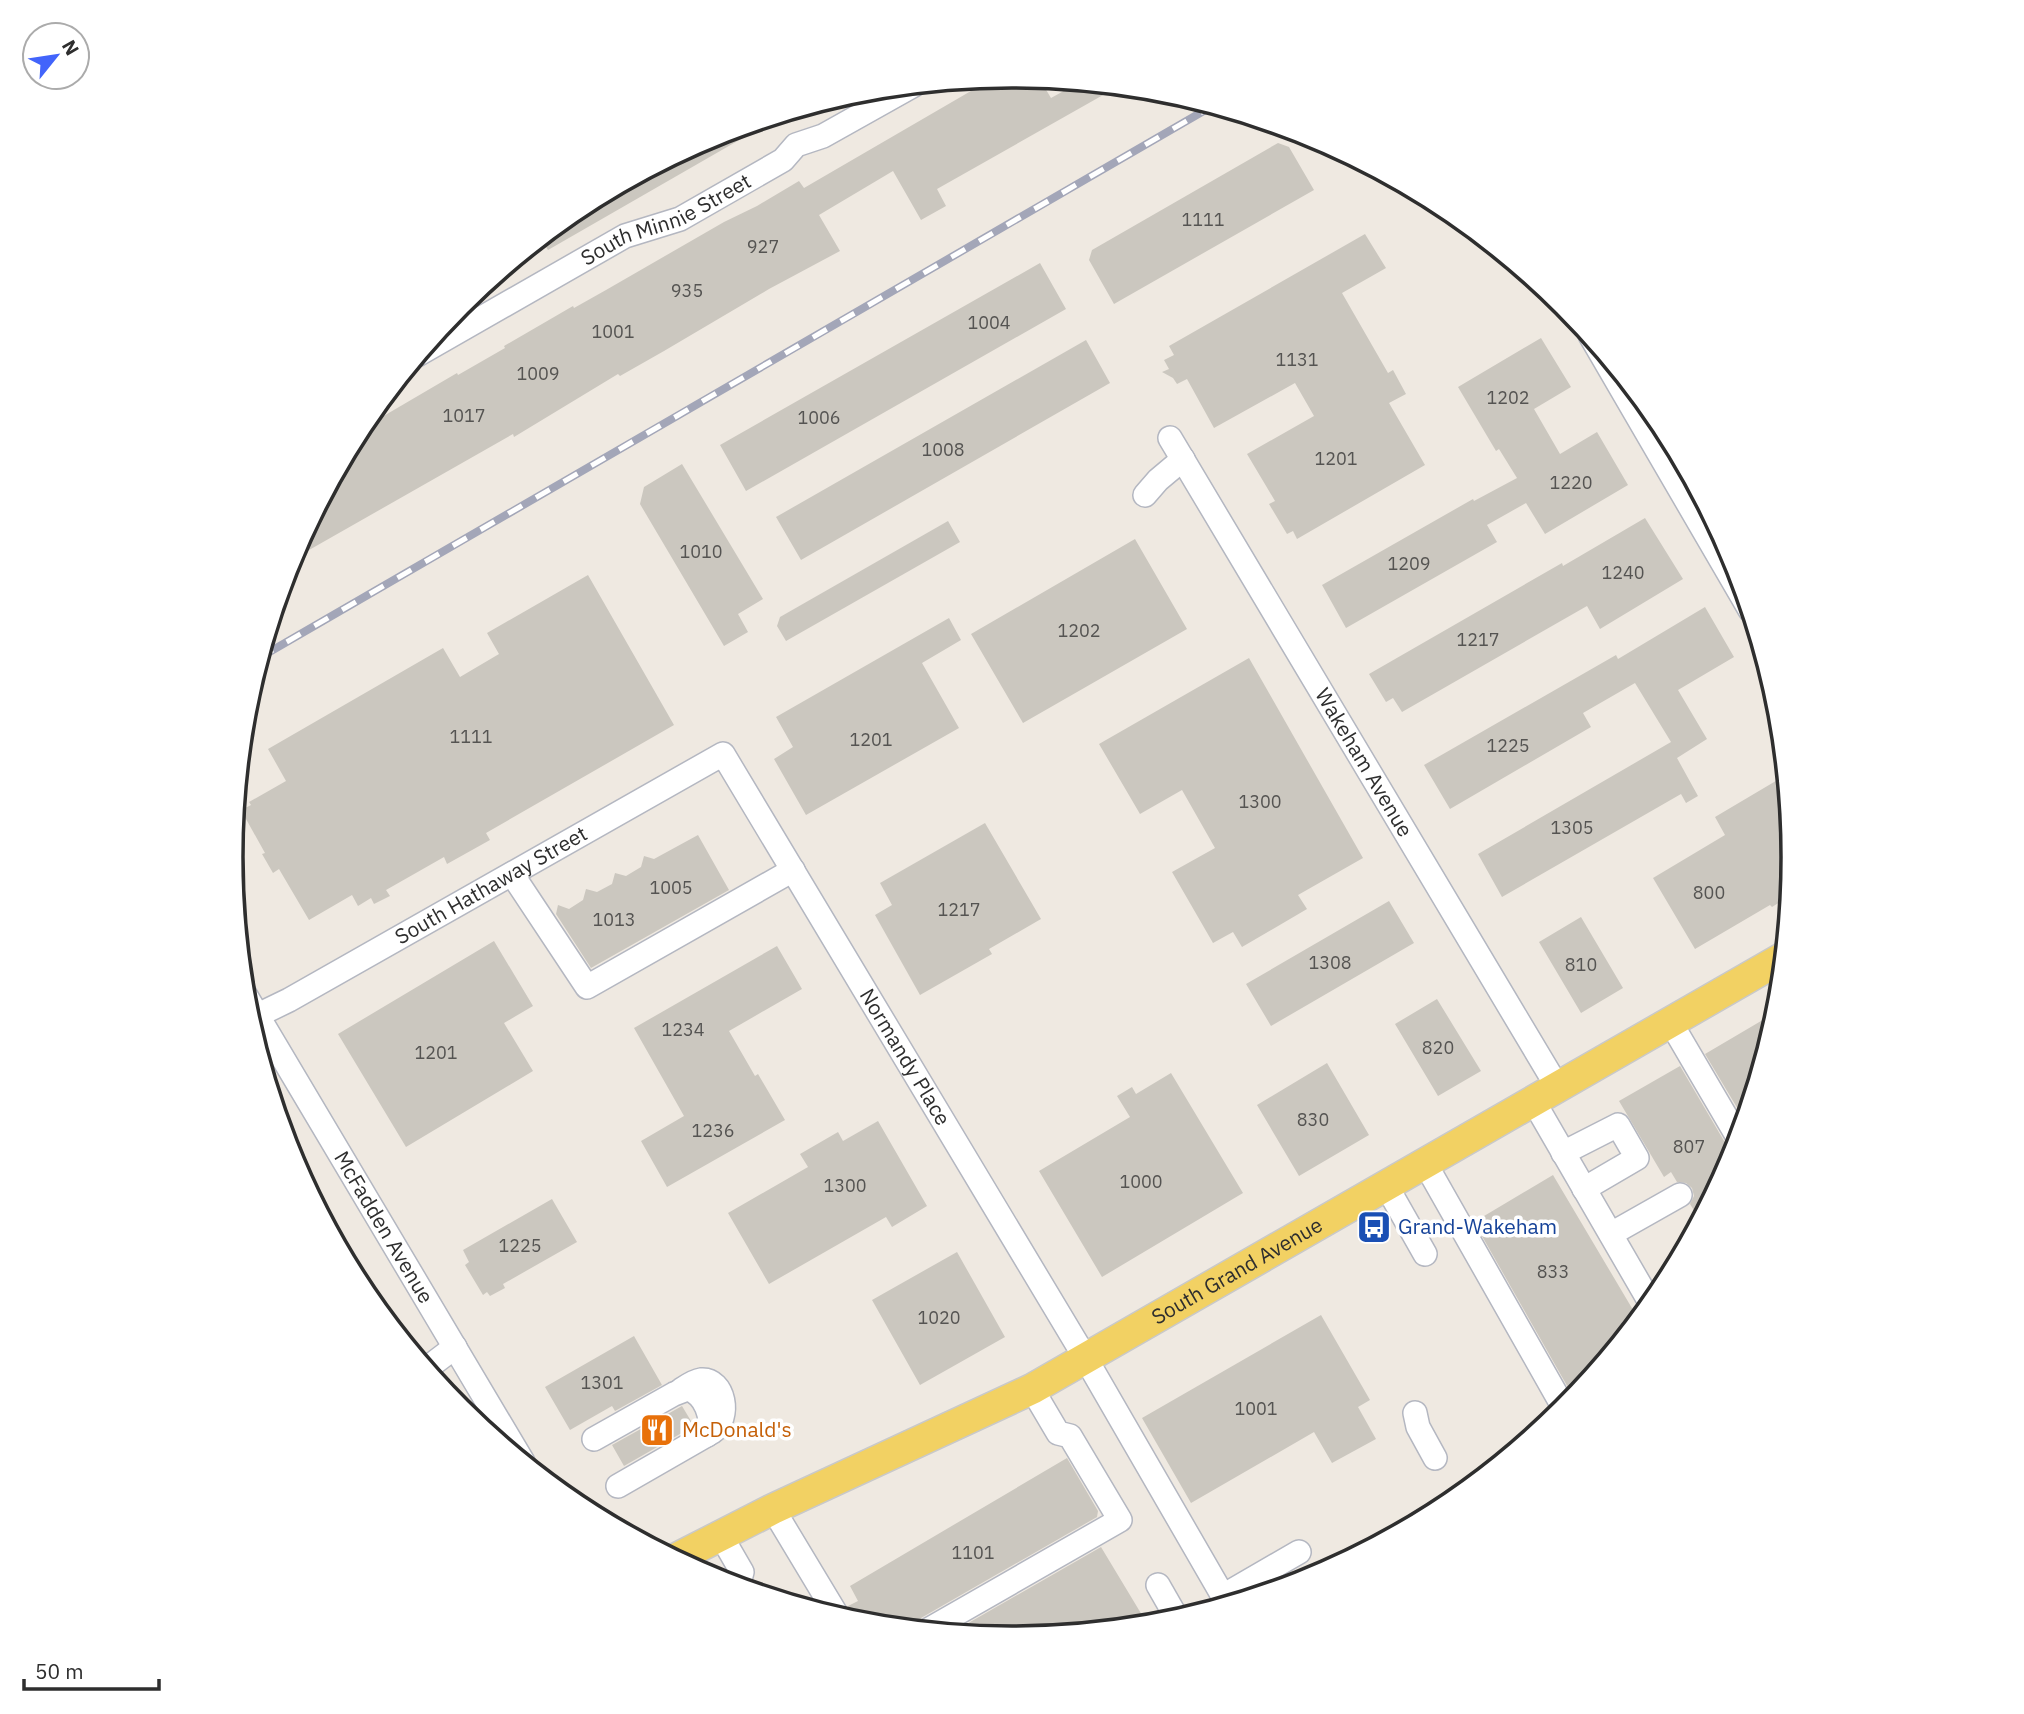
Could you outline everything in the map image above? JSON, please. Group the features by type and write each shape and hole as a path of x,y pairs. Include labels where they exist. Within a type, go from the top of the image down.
{"main road":[{"name":"South Grand Avenue","path":"686,1553 720,1534 1032,1389 1774,963"}],"street":[{"name":"South Minnie Street","path":"442,341 625,236 680,219 783,160 796,145 823,136 892,97"},
{"path":"1620,386 1724,565"},
{"name":"Wakeham Avenue","path":"1170,438 1546,1095 1563,1153 1645,1294"},
{"path":"1144,495 1183,459"},
{"name":"Normandy Place","path":"723,754 1086,1359 1223,1596 1299,1552"},
{"name":"South Hathaway Street","path":"259,1014 289,1000 723,754"},
{"path":"512,874 587,987 793,870"},
{"path":"1671,1023 1732,1127"},
{"name":"McFadden Avenue","path":"264,1035 510,1440"},
{"path":"1563,1153 1618,1125 1637,1158 1584,1189"},
{"path":"1426,1165 1558,1398"},
{"path":"1387,1187 1425,1254"},
{"path":"1611,1234 1680,1195"},
{"path":"433,1364 455,1347"},
{"path":"940,1623 1120,1520 1070,1436 1058,1433 1032,1389"},
{"path":"594,1439 681,1390 692,1390 706,1407 711,1421 707,1435 618,1486"},
{"path":"1415,1413 1418,1427 1435,1458"},
{"path":"773,1509 830,1604"},
{"path":"720,1534 742,1572 741,1577"},
{"path":"1158,1585 1172,1609"}],"building":[{"path":"975,89 1045,89 1051,98 1066,89 1106,93 937,189 946,206 921,220 893,171 819,215 840,251 306,552 346,472 380,418 505,348 504,346 573,306 574,308 799,181 804,188"},
{"path":"750,134 548,250 545,246 584,217 627,191 672,167"},
{"path":"1278,143 1289,147 1314,190 1114,304 1089,260 1092,250"},
{"path":"1365,234 1386,268 1342,293 1388,373 1393,370 1406,394 1389,403 1425,465 1297,539 1293,531 1287,534 1269,504 1275,501 1247,454 1314,416 1295,383 1214,428 1187,379 1177,384 1173,378 1162,372 1169,369 1164,360 1174,355 1169,346"},
{"path":"1040,263 1066,309 746,491 720,445"},
{"path":"1541,338 1571,387 1534,409 1560,454 1597,432 1628,485 1545,534 1526,503 1487,525 1497,542 1346,628 1322,585 1473,499 1474,501 1517,478 1499,449 1496,451 1458,387"},
{"path":"1086,340 1110,383 801,560 776,517"},
{"path":"682,464 763,599 738,614 748,632 724,646 640,504 644,487"},
{"path":"1645,518 1683,579 1600,629 1587,606 1402,712 1393,698 1386,702 1369,674"},
{"path":"948,521 960,542 786,641 777,626 780,617"},
{"path":"1135,539 1187,629 1023,723 971,634"},
{"path":"588,575 674,725 486,833 490,840 447,864 444,857 386,890 390,896 374,904 371,898 358,906 352,895 309,920 279,869 273,873 244,815 244,809 251,805 249,802 286,781 268,749 443,648 460,677 499,654 487,633"},
{"path":"1705,607 1734,657 1678,690 1707,739 1677,758 1698,796 1686,803 1681,794 1502,897 1478,854 1671,742 1635,683 1583,713 1591,727 1450,809 1424,765 1616,655 1618,659"},
{"path":"949,618 961,640 922,663 959,728 806,815 774,759 793,747 776,717"},
{"path":"1249,658 1363,858 1298,895 1307,909 1242,947 1233,932 1213,943 1172,872 1215,848 1182,790 1140,814 1099,744"},
{"path":"1777,780 1782,857 1780,902 1772,907 1770,905 1695,949 1653,878 1725,835 1715,817"},
{"path":"985,823 1041,919 989,949 992,954 920,995 875,915 892,905 880,883"},
{"path":"698,835 729,890 591,968 556,914 558,905 569,909 583,900 586,889 597,892 612,884 615,873 626,876 641,867 644,856 654,859"},
{"path":"1389,901 1414,943 1271,1026 1246,984"},
{"path":"1581,917 1623,988 1581,1013 1539,942"},
{"path":"494,941 533,1006 504,1023 533,1071 406,1147 338,1034"},
{"path":"777,946 802,989 729,1031 785,1120 667,1187 641,1141 684,1116 634,1028"},
{"path":"1437,999 1481,1071 1438,1096 1395,1024"},
{"path":"1764,1019 1739,1110 1705,1054"},
{"path":"1327,1063 1369,1135 1299,1176 1257,1105"},
{"path":"1680,1066 1726,1144 1694,1211 1690,1204 1694,1196 1692,1188 1686,1183 1677,1182 1671,1172 1664,1177 1619,1101"},
{"path":"1171,1073 1243,1193 1102,1277 1039,1171 1130,1117 1117,1096 1132,1087 1136,1094"},
{"path":"878,1121 927,1206 892,1227 886,1217 769,1284 728,1213 808,1167 800,1154 838,1132 843,1141"},
{"path":"1553,1175 1633,1310 1568,1388 1474,1222"},
{"path":"552,1199 577,1242 503,1284 505,1288 490,1296 487,1292 483,1295 465,1265 469,1262 463,1250"},
{"path":"957,1252 1005,1337 920,1385 872,1300"},
{"path":"1321,1315 1370,1400 1358,1407 1376,1439 1332,1463 1314,1432 1191,1503 1142,1418"},
{"path":"634,1336 662,1385 615,1411 612,1406 570,1430 545,1387"},
{"name":"McDonald's","path":"682,1406 694,1426 624,1466 612,1445"},
{"path":"1067,1458 1098,1511 1097,1517 919,1621 850,1609 848,1606 858,1601 850,1586"},
{"path":"1101,1547 1142,1615 1062,1625 965,1625"}],"railway":[{"path":"271,651 1202,112"}],"place":[{"name":"Grand-Wakeham","path":"1374,1227"},
{"name":"McDonald's","path":"657,1430"}]}
